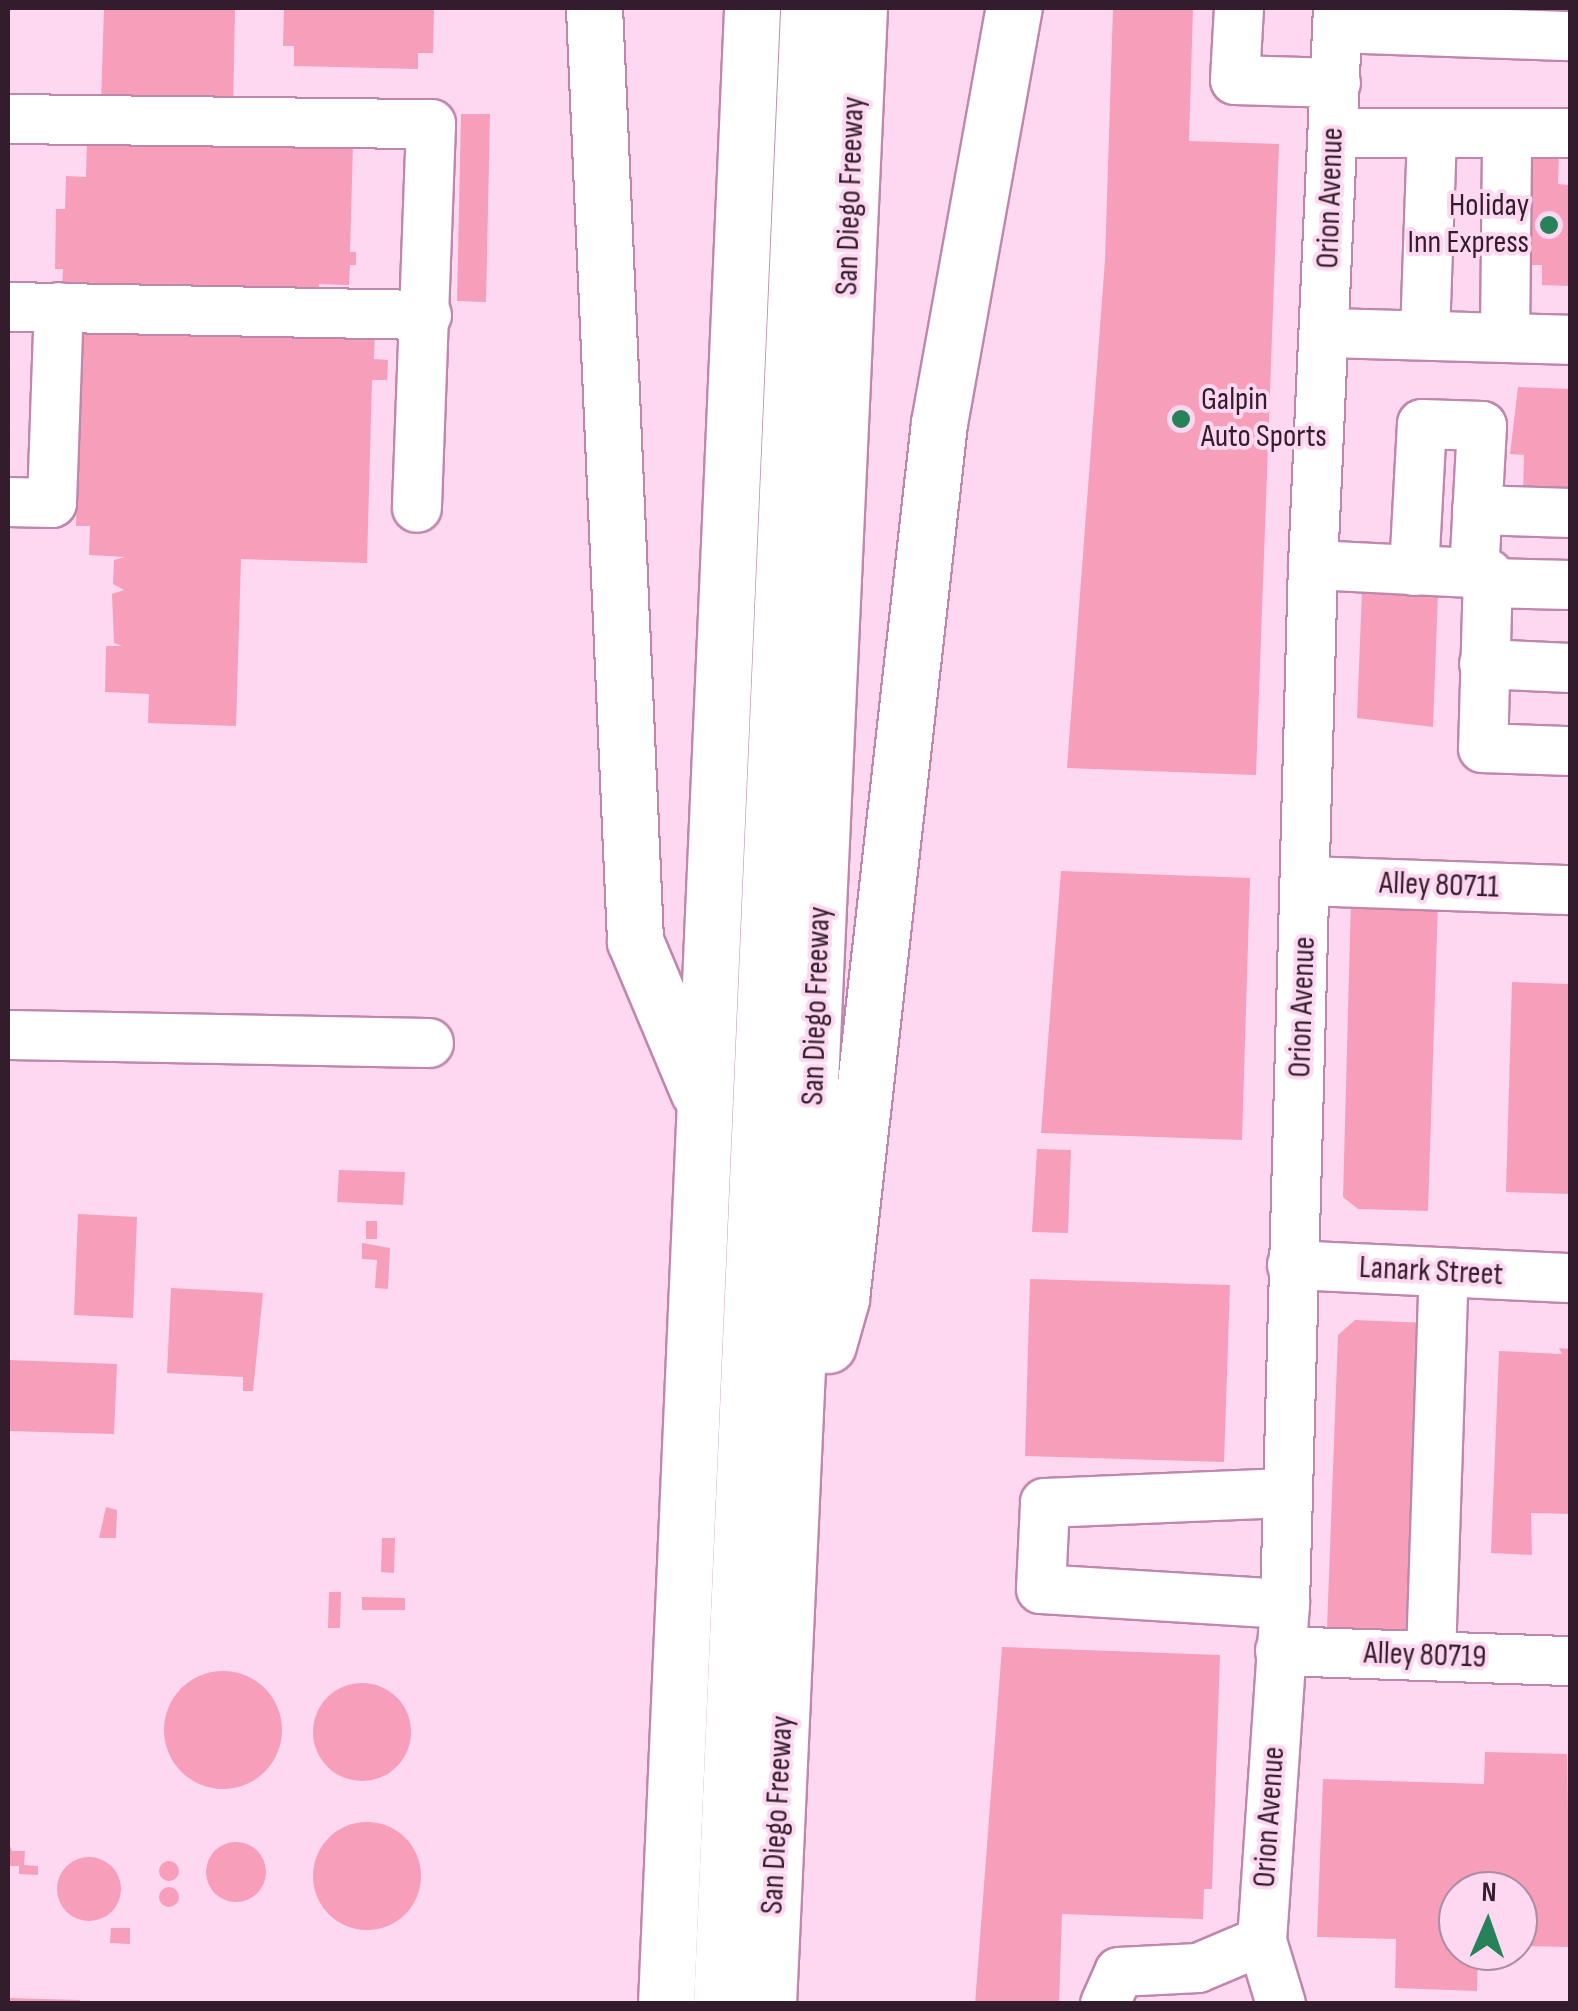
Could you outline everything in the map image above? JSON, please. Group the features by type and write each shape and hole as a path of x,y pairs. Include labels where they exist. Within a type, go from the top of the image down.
{"highway":[{"path":"594,8 635,941 705,1108"},
{"path":"666,2004 752,8"},
{"path":"703,2004 790,8"},
{"path":"721,2004 808,8"},
{"name":"San Diego Freeway","path":"768,2004 797,1459 859,8"},
{"path":"797,1459 840,1299 939,423 1014,8"}],"street":[{"path":"1239,8 1235,80 1336,83"},
{"path":"1338,18 1444,32 1513,21 1570,36"},
{"name":"Orion Avenue","path":"1279,2003 1262,1940 1286,1604 1292,1266 1308,881 1312,565 1338,18"},
{"path":"8,119 431,124 417,508"},
{"path":"1334,133 1570,133"},
{"path":"1425,335 1432,133"},
{"path":"1505,338 1507,133"},
{"path":"8,306 427,316"},
{"path":"8,502 52,503 59,307"},
{"path":"1326,333 1570,340"},
{"path":"1414,571 1422,424 1482,426 1478,510 1483,748 1570,751"},
{"path":"1478,510 1570,513"},
{"path":"1312,565 1570,586"},
{"path":"1484,664 1570,668"},
{"name":"Alley 80711","path":"1308,881 1570,890"},
{"path":"8,1035 430,1043"},
{"name":"Lanark Street","path":"1292,1266 1570,1278"},
{"path":"1431,1656 1444,1274"},
{"path":"1286,1493 1045,1502 1040,1590 1286,1604"},
{"name":"Alley 80719","path":"1280,1651 1570,1661"},
{"path":"1106,2004 1119,1972 1198,1968 1262,1940"}],"building":[{"path":"104,8 235,8 233,110 101,103"},
{"path":"284,8 434,8 433,53 418,53 418,69 294,66 294,46 283,46"},
{"name":"Galpin Auto Sports","path":"1113,8 1193,8 1189,141 1279,144 1256,775 1067,768 1105,260"},
{"path":"461,114 490,114 486,302 457,301"},
{"path":"87,137 353,143 350,252 356,252 356,265 350,265 349,285 319,284 319,295 62,290 63,269 55,269 56,209 65,209 66,176 86,177"},
{"name":"Holiday Inn Express","path":"1529,151 1559,152 1558,184 1570,185 1570,286 1542,285 1542,265 1526,265"},
{"path":"82,322 375,330 374,359 388,360 387,380 372,380 367,563 241,559 236,726 148,723 149,694 105,692 106,646 122,646 114,643 112,594 124,590 113,584 114,560 125,557 89,555 90,526 76,526"},
{"path":"1518,387 1570,389 1570,498 1523,496 1524,455 1510,454"},
{"path":"1362,590 1438,593 1433,727 1357,718"},
{"path":"1061,871 1250,878 1242,1140 1041,1133"},
{"path":"1351,900 1438,903 1428,1211 1358,1209 1343,1197"},
{"path":"1512,982 1570,984 1570,1194 1506,1192"},
{"path":"1037,1149 1071,1150 1068,1233 1032,1232"},
{"path":"339,1170 405,1172 403,1205 337,1202"},
{"path":"78,1214 137,1217 133,1318 74,1315"},
{"path":"366,1221 377,1221 377,1239 366,1239"},
{"path":"362,1243 390,1248 388,1289 375,1288 377,1260 362,1259"},
{"path":"1030,1279 1230,1285 1224,1462 1025,1456"},
{"path":"171,1288 263,1293 253,1391 243,1391 243,1377 167,1373"},
{"path":"1355,1320 1428,1323 1416,1633 1327,1629 1338,1335"},
{"path":"1559,1348 1570,1349 1570,1514 1531,1513 1532,1555 1491,1553 1499,1351 1562,1354"},
{"path":"8,1360 117,1364 114,1434 8,1431"},
{"path":"106,1507 117,1510 116,1538 99,1538"},
{"path":"382,1538 395,1538 394,1573 381,1572"},
{"path":"329,1592 341,1592 340,1628 328,1628"},
{"path":"362,1597 405,1598 405,1610 362,1610"},
{"path":"1002,1647 1220,1655 1212,1889 1204,1889 1203,1919 1062,1914 1059,2004 975,2004"},
{"path":"223,1671 246,1675 265,1688 278,1707 282,1730 278,1753 265,1772 246,1785 223,1789 200,1785 181,1772 168,1753 164,1730 168,1707 181,1688 200,1675"},
{"path":"362,1683 381,1687 397,1697 407,1713 411,1732 407,1751 397,1767 381,1777 362,1781 343,1777 327,1767 317,1751 313,1732 317,1713 327,1697 343,1687"},
{"path":"1567,1742 1570,1947 1538,1946 1538,1871 1438,1871 1438,1971 1478,1971 1477,1991 1395,1988 1396,1939 1317,1937 1323,1779 1484,1784 1485,1752 1567,1754"},
{"path":"367,1822 388,1826 405,1838 417,1855 421,1876 417,1897 405,1914 388,1926 367,1930 346,1926 329,1914 317,1897 313,1876 317,1855 329,1838 346,1826"},
{"path":"8,1840 12,1851 25,1851 24,1865 38,1866 38,1875 19,1874 19,1866 8,1866"},
{"path":"236,1842 257,1851 266,1872 257,1893 236,1902 215,1893 206,1872 215,1851"},
{"path":"89,1857 111,1867 121,1889 111,1911 89,1921 67,1911 57,1889 67,1867"},
{"path":"169,1861 179,1871 169,1881 159,1871"},
{"path":"169,1887 179,1897 169,1907 159,1897"},
{"path":"111,1928 130,1928 130,1944 110,1943"},
{"path":"8,1998 80,2000 80,2004 8,2004"}],"place":[{"name":"Holiday Inn Express","path":"1549,225"},
{"name":"Galpin Auto Sports","path":"1181,419"}]}
